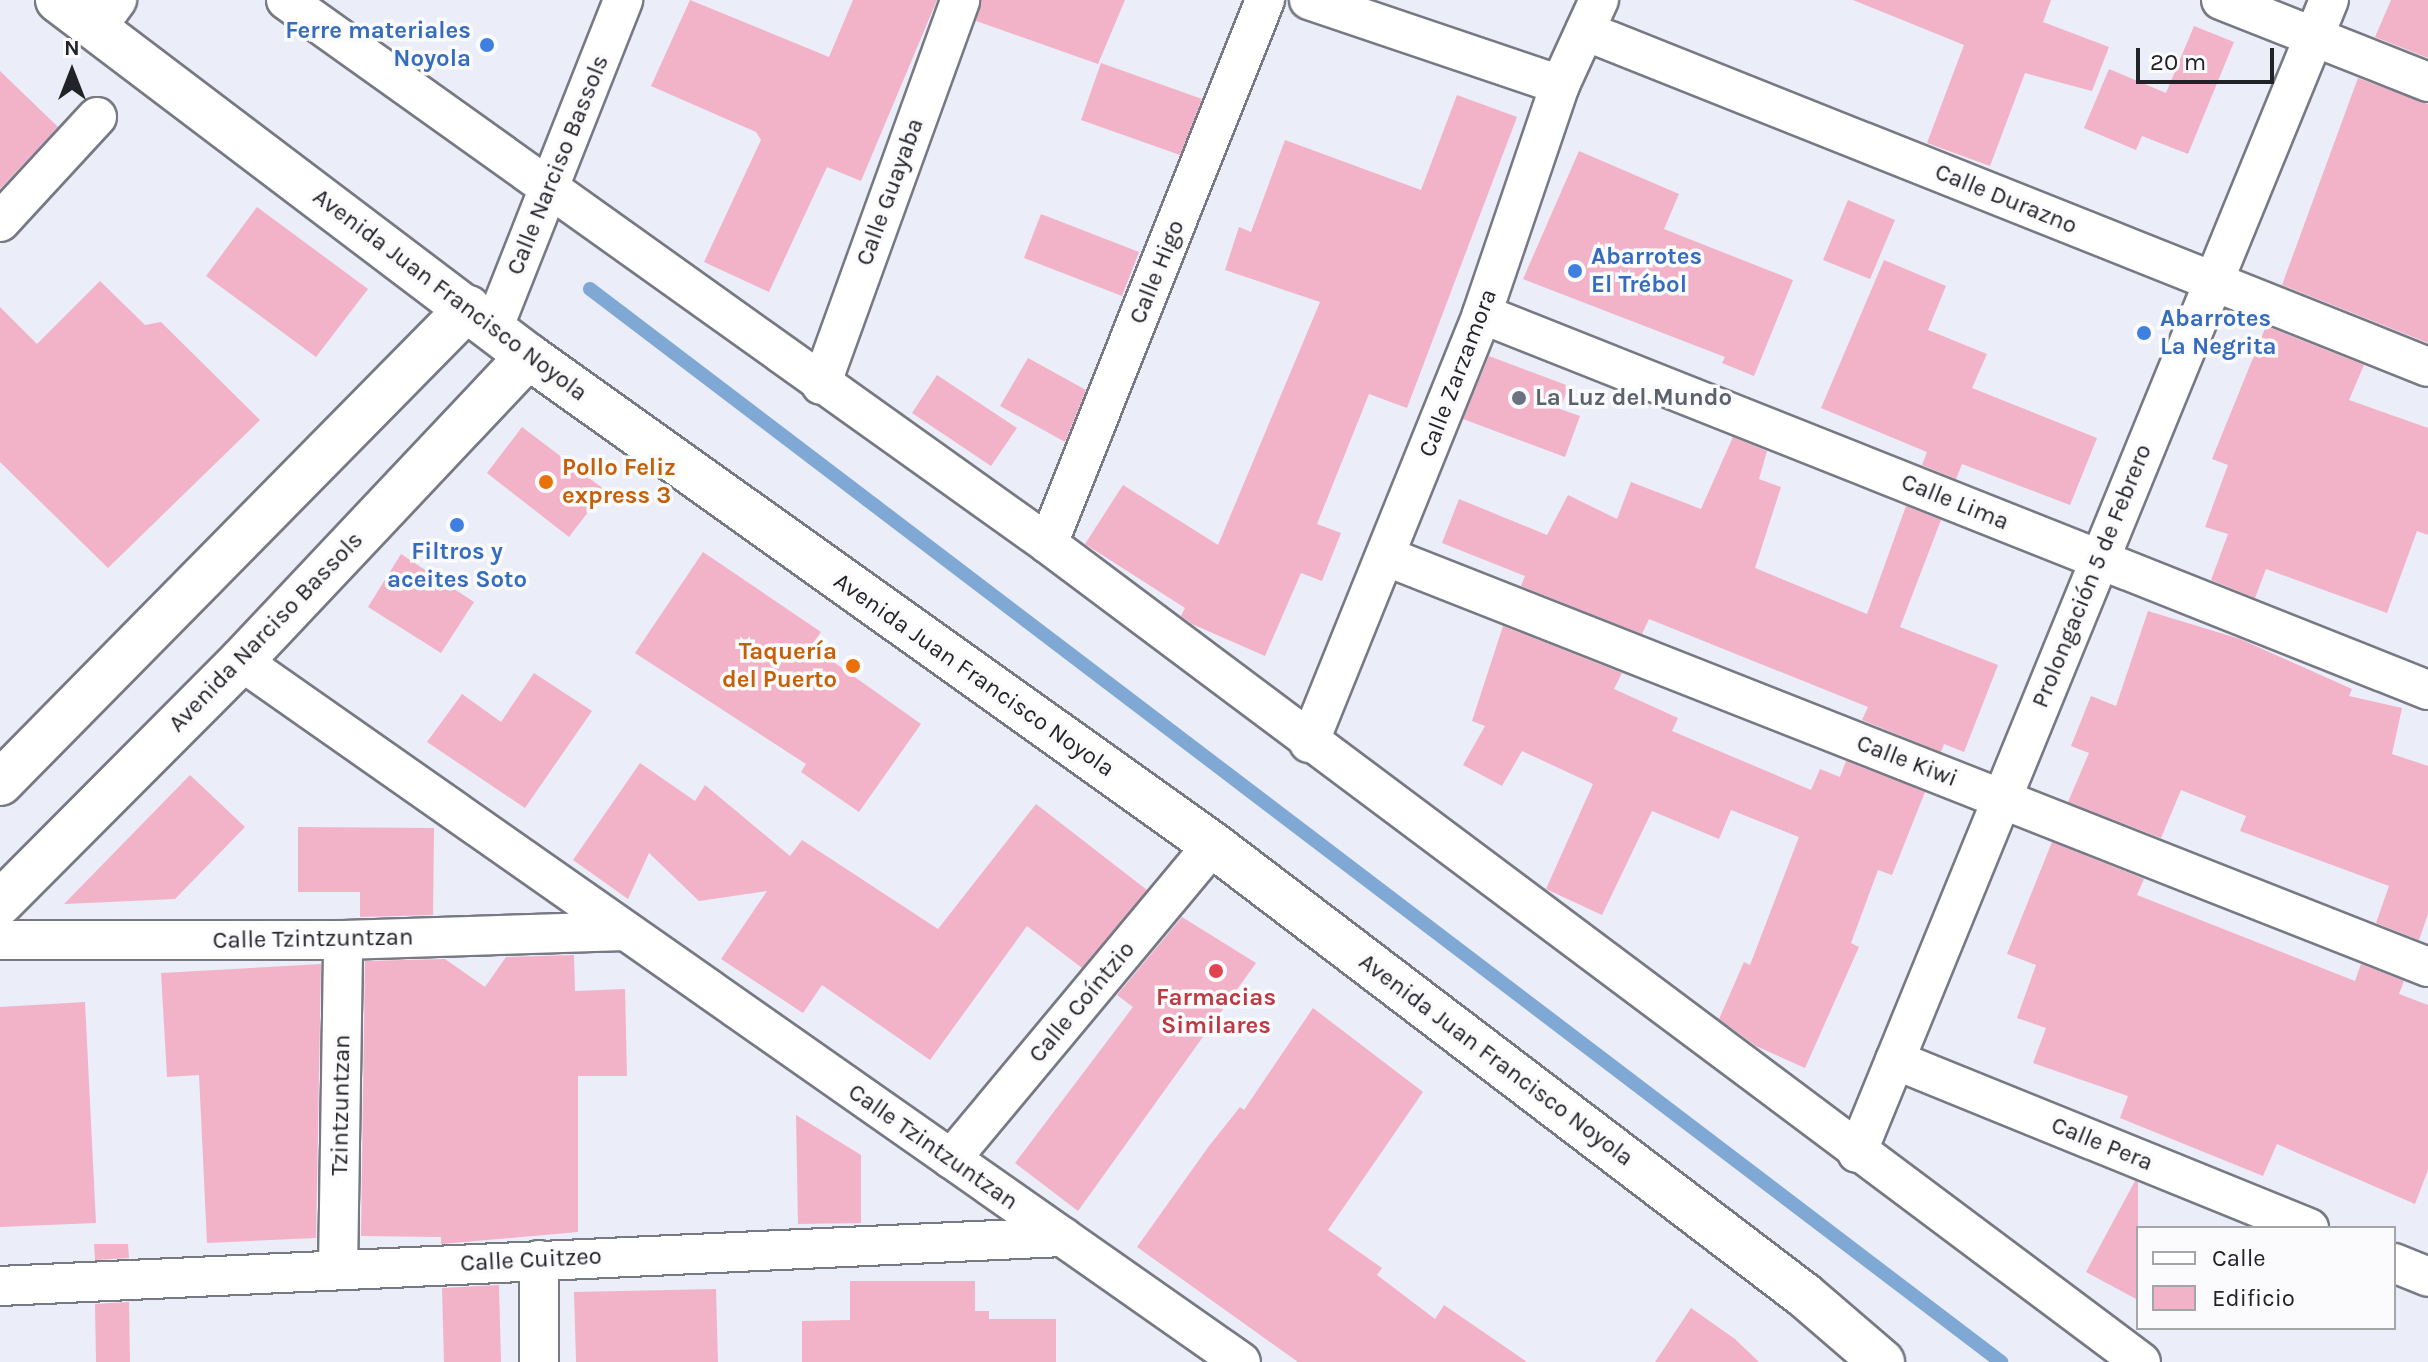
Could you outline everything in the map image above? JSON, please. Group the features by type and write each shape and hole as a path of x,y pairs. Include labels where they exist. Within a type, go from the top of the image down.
{"street":[{"name":"Avenida Juan Francisco Noyola","path":"58,0 106,14 528,356 1213,845 1804,1295 1882,1362"},
{"path":"286,0 548,191 1048,544 1309,743 2141,1362"},
{"name":"Calle Narciso Bassols","path":"480,318 548,191 623,0"},
{"name":"Calle Guayaba","path":"821,385 960,0"},
{"name":"Calle Higo","path":"1048,544 1265,0"},
{"path":"1309,0 1560,85"},
{"path":"2221,0 2428,82"},
{"name":"Prolongación 5 de Febrero","path":"1857,1153 2100,560 2210,280 2329,0"},
{"name":"Calle Zarzamora","path":"1309,743 1482,314 1560,85 1592,16"},
{"name":"Calle Durazno","path":"1592,16 2210,280 2428,367"},
{"path":"0,222 97,117"},
{"name":"Calle Lima","path":"1482,314 2428,690"},
{"path":"0,783 480,318"},
{"name":"Avenida Narciso Bassols","path":"0,903 241,661 528,356"},
{"name":"Calle Kiwi","path":"1385,556 2428,967"},
{"name":"Calle Tzintzuntzan","path":"241,661 1241,1362"},
{"name":"Calle Coíntzio","path":"951,1159 1213,845"},
{"name":"Calle Tzintzuntzan","path":"0,940 343,940 626,931"},
{"name":"Tzintzuntzan","path":"338,1270 343,940"},
{"name":"Calle Pera","path":"1895,1060 2304,1226"},
{"name":"Calle Cuitzeo","path":"0,1286 1063,1237"},
{"path":"539,1260 539,1362"},
{"path":"2396,1264 2428,1277"}],"building":[{"path":"690,0 829,57 853,0 937,0 861,181 827,167 769,292 704,262 761,140 756,132 651,86"},
{"path":"981,0 1125,0 1098,64 976,21"},
{"path":"1853,0 2051,0 2043,22 2109,47 2092,91 2025,73 1990,166 1927,143 1964,45"},
{"path":"2391,0 2428,0 2428,58 2375,37"},
{"path":"2194,26 2234,42 2188,154 2142,136 2136,150 2084,128 2109,69 2166,93"},
{"path":"1101,63 1202,99 1180,155 1081,120"},
{"path":"0,71 58,127 0,189"},
{"path":"2358,78 2428,104 2428,343 2282,285"},
{"path":"1457,95 1517,117 1407,408 1369,394 1317,524 1341,533 1322,581 1301,573 1265,656 1192,624 1181,616 1185,608 1085,544 1123,485 1218,545 1320,302 1225,270 1239,227 1251,232 1285,140 1421,190"},
{"path":"1579,151 1679,194 1664,229 1793,280 1754,376 1722,363 1725,357 1523,279"},
{"path":"1848,200 1895,220 1870,279 1823,260"},
{"path":"257,207 368,289 316,357 206,276"},
{"path":"1041,214 1139,252 1122,296 1024,258"},
{"path":"1884,260 1946,286 1928,330 1987,354 1972,388 2097,438 2070,505 1962,464 1956,479 1922,465 1927,452 1821,408"},
{"path":"100,281 145,325 161,322 260,420 108,568 0,462 0,307 37,344"},
{"path":"2266,326 2364,365 2349,400 2428,428 2428,535 2417,531 2387,613 2266,569 2255,598 2211,580 2228,534 2205,527 2228,465 2212,459"},
{"name":"La Luz del Mundo","path":"1489,356 1569,386 1560,409 1580,416 1565,457 1463,419"},
{"path":"1028,358 1086,390 1065,442 1000,406"},
{"path":"937,375 1017,428 991,466 912,413"},
{"name":"Pollo Feliz express 3","path":"522,427 605,490 569,537 487,473"},
{"path":"1733,437 1767,451 1759,479 1781,487 1755,568 1867,614 1906,506 1941,520 1900,627 1998,665 1964,752 1944,744 1941,752 1862,720 1868,707 1649,619 1642,634 1521,586 1525,576 1442,543 1459,499 1547,535 1568,495 1617,519 1631,482 1701,509"},
{"path":"703,552 821,632 811,646 921,724 859,812 801,772 806,764 635,653"},
{"path":"401,554 474,602 441,653 368,607"},
{"path":"2148,611 2240,639 2352,689 2349,696 2402,708 2392,754 2428,766 2428,914 2419,940 2376,923 2389,886 2240,831 2246,816 2181,790 2161,838 2068,802 2089,753 2071,746 2091,696 2116,706"},
{"path":"1503,626 1622,673 1614,689 1678,718 1672,731 1811,790 1820,769 1840,777 1846,761 1925,792 1892,875 1878,870 1851,943 1859,947 1805,1068 1756,1046 1719,1019 1744,962 1750,965 1799,837 1731,810 1719,839 1652,811 1602,915 1546,889 1593,784 1522,751 1502,786 1463,765 1485,726 1472,721"},
{"path":"534,673 592,711 525,808 427,742 462,694 501,722"},
{"path":"640,763 695,801 705,785 790,856 802,840 938,929 1036,804 1147,890 1082,968 1027,926 930,1060 822,985 803,1013 721,959 767,891 699,901 649,853 628,899 573,860"},
{"path":"190,775 245,827 175,899 64,904"},
{"path":"298,827 434,828 433,915 360,917 360,892 298,892"},
{"path":"2052,842 2144,879 2137,895 2355,981 2361,964 2404,981 2399,994 2428,1005 2428,1170 2415,1204 2277,1144 2263,1176 2120,1118 2128,1096 2033,1063 2046,1028 2017,1018 2036,965 2007,954"},
{"path":"1182,917 1256,963 1078,1211 1015,1163 1133,1007 1117,995"},
{"path":"574,955 575,991 625,989 627,1076 578,1076 578,1232 441,1244 441,1237 361,1236 365,961 445,959 485,987 506,957"},
{"path":"321,964 316,1238 207,1243 199,1075 167,1077 161,973"},
{"path":"85,1002 96,1223 0,1227 0,1007"},
{"path":"1313,1008 1423,1092 1328,1230 1382,1268 1377,1275 1435,1319 1444,1305 1527,1362 1298,1362 1137,1247 1209,1146 1240,1107 1244,1110"},
{"path":"796,1115 861,1155 861,1223 798,1224"},
{"path":"2135,1181 2138,1182 2136,1299 2086,1272"},
{"path":"94,1244 128,1244 129,1258 95,1260"},
{"path":"850,1281 975,1281 975,1311 989,1311 989,1319 1056,1319 1056,1362 802,1362 802,1321 850,1320"},
{"path":"499,1285 501,1362 444,1362 442,1288"},
{"path":"716,1289 718,1362 576,1362 574,1292"},
{"path":"129,1302 130,1362 96,1362 95,1304"},
{"path":"1691,1308 1735,1339 1759,1362 1655,1362"}],"waterway":[{"path":"590,289 2001,1362"}],"place":[{"name":"Ferre materiales Noyola","path":"487,45"},
{"name":"Abarrotes El Trébol","path":"1575,271"},
{"name":"Abarrotes La Negrita","path":"2144,333"},
{"name":"La Luz del Mundo","path":"1519,398"},
{"name":"Pollo Feliz express 3","path":"546,482"},
{"name":"Filtros y aceites Soto","path":"457,525"},
{"name":"Taquería del Puerto","path":"853,666"},
{"name":"Farmacias Similares","path":"1216,971"}]}
